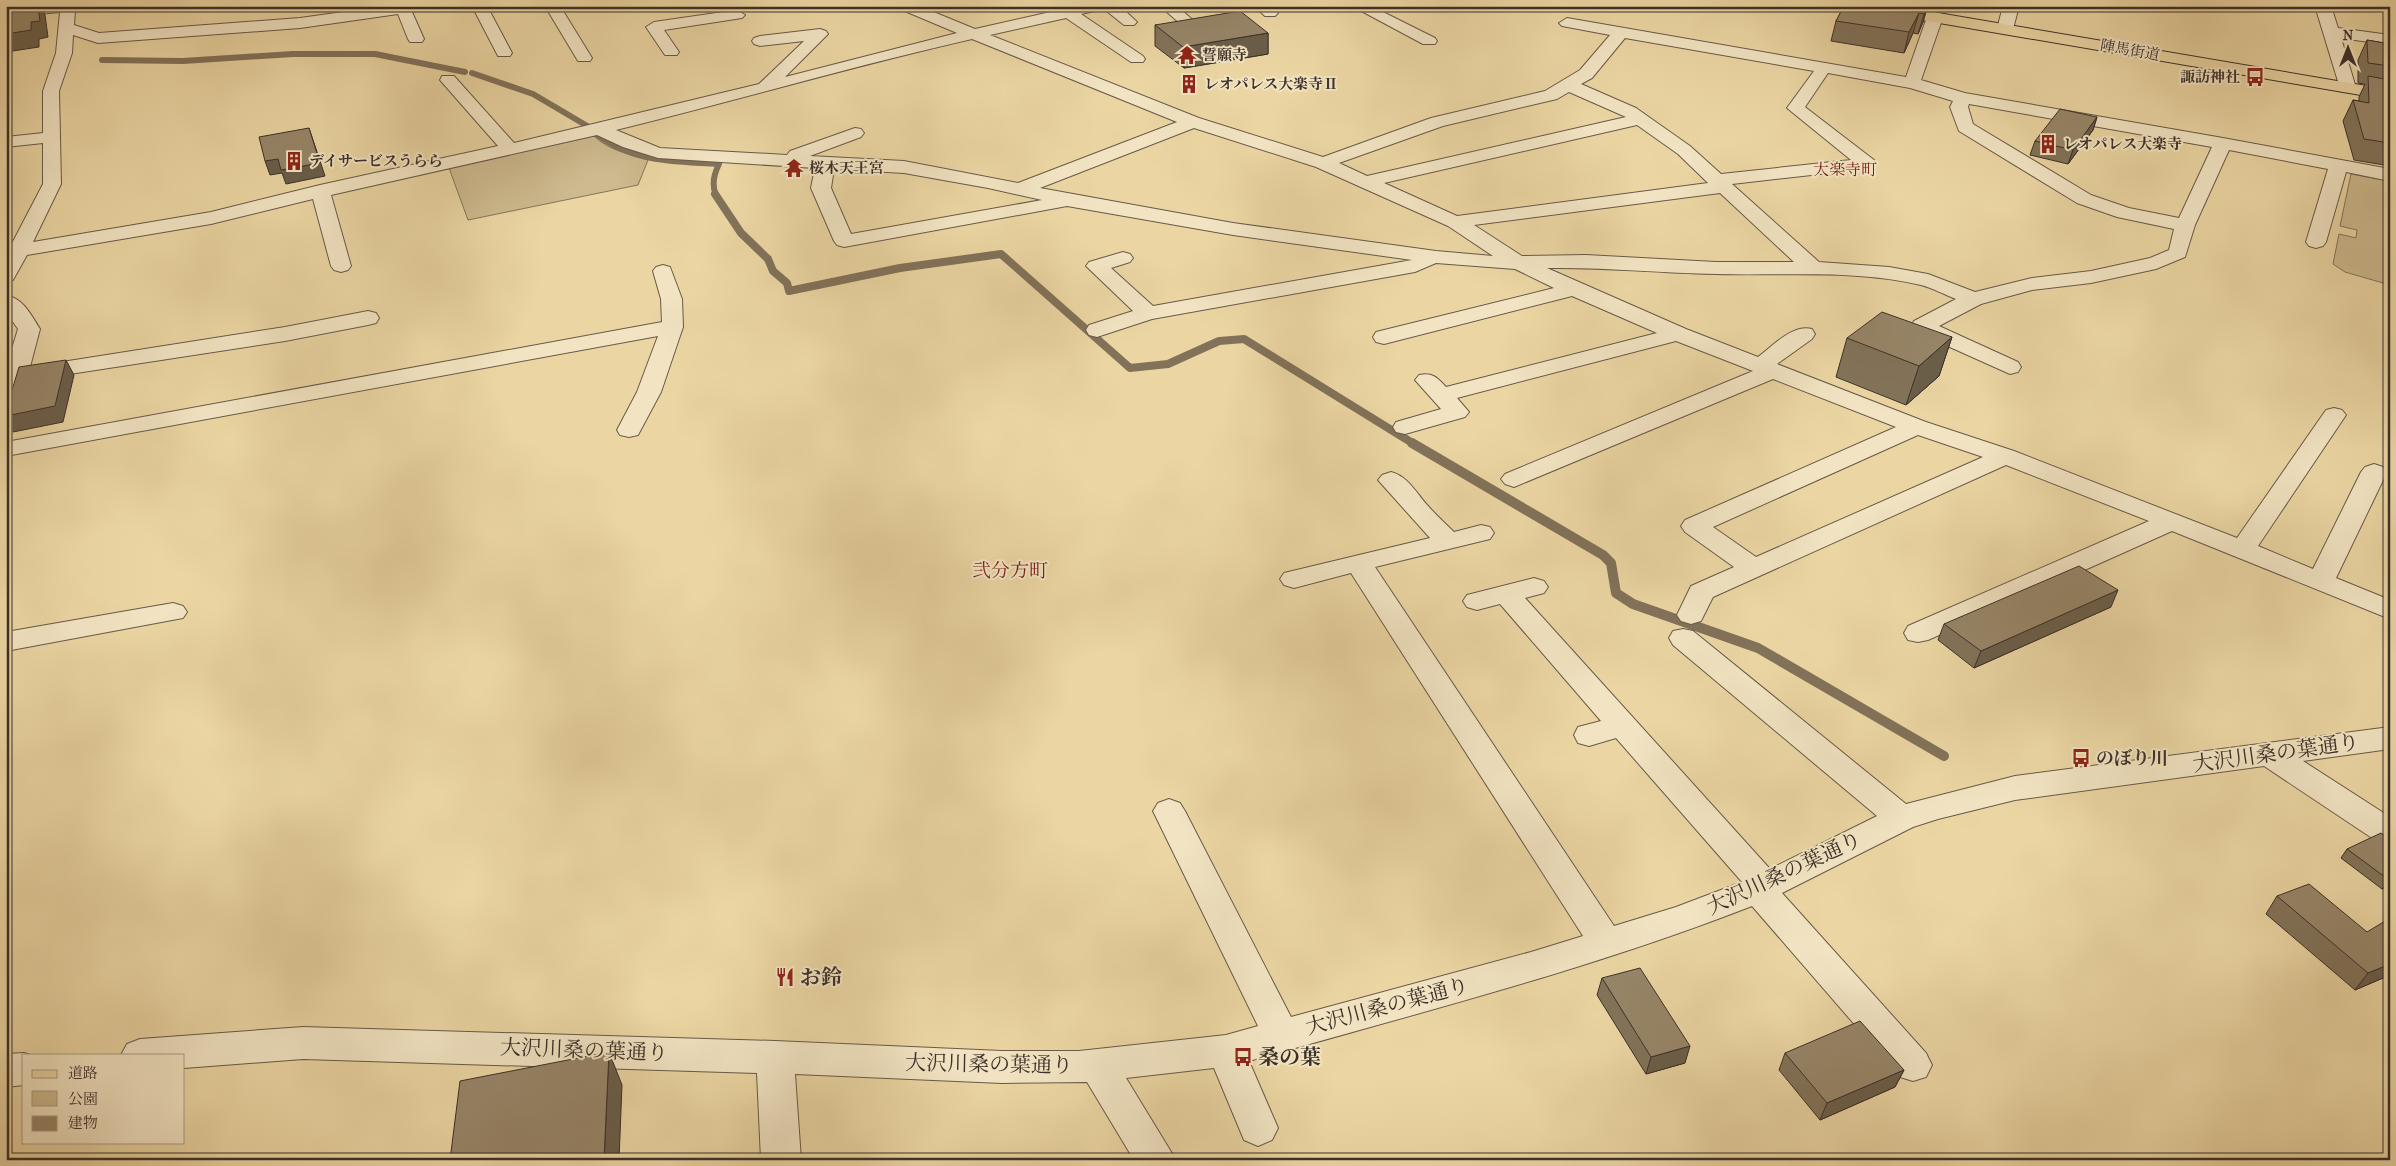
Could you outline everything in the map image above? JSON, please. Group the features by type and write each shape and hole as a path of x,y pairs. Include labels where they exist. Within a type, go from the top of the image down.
{"main road":[{"name":"陣馬街道","path":"1869,6 2390,95"}],"street":[{"path":"6,12 58,15 84,6"},
{"path":"58,15 98,38 300,23 402,7 420,6"},
{"path":"479,6 504,53"},
{"path":"552,6 584,58"},
{"path":"680,6 692,22"},
{"path":"905,6 970,34 1193,122 1323,163 1456,222 1517,262 1574,290 1678,334 1917,427 2005,456 2172,521 2390,610"},
{"path":"14,254 211,218 320,191 599,129 970,34 1100,6"},
{"path":"1110,6 1129,22"},
{"path":"1167,6 1188,23"},
{"path":"1359,6 1430,41"},
{"path":"2005,29 2011,6"},
{"path":"2323,6 2348,88"},
{"path":"402,7 416,39"},
{"path":"1579,12 1567,23 1912,83 1963,98 2223,143 2390,175"},
{"path":"1069,13 1137,59"},
{"path":"671,52 654,27 737,14"},
{"path":"14,254 52,184 51,90 64,53 58,15"},
{"path":"1912,83 1935,17"},
{"path":"1323,163 1437,122 1551,95 1586,74 1621,32"},
{"path":"2331,32 2390,40"},
{"path":"760,41 820,34 764,88"},
{"path":"1456,222 1867,164 1796,108 1824,68"},
{"path":"448,80 510,149"},
{"path":"1568,85 1630,112 1684,150 1813,268"},
{"path":"1963,98 1959,107 1965,127 2084,200 2124,213 2184,225"},
{"path":"1365,182 1640,119"},
{"path":"1021,189 1193,122"},
{"path":"599,129 629,143 658,153 826,161 904,167 1021,189 1070,201 1233,229 1436,257 1517,262 1586,261 1716,268 1813,268 1889,273 1928,280 1973,299"},
{"path":"783,160 855,133"},
{"path":"6,142 51,136"},
{"path":"2010,367 1922,326 1973,299 2032,284 2091,277 2156,263 2178,253 2184,225 2223,143"},
{"path":"826,161 821,188 844,241 1070,201"},
{"path":"2316,242 2338,166"},
{"path":"320,191 341,266"},
{"path":"1097,330 1148,312 1415,266 1436,257"},
{"path":"1123,258 1096,266 1148,312"},
{"path":"629,430 649,392 672,324 669,286 663,271"},
{"path":"1384,337 1574,290"},
{"path":"6,301 18,311 29,329 10,385 368,318"},
{"path":"6,449 672,324"},
{"path":"1405,427 1457,412 1434,388 1678,334"},
{"path":"1514,479 1766,368 1804,334"},
{"path":"2242,550 2334,415"},
{"path":"1754,568 1694,526 1917,427"},
{"path":"1901,818 1687,627 1701,592 2005,456"},
{"path":"2320,582 2374,472"},
{"path":"1391,480 1448,541"},
{"path":"1918,633 2172,521"},
{"path":"1294,578 1359,564 1481,533"},
{"path":"1359,564 1606,944"},
{"path":"1506,594 1622,725 1913,1065"},
{"path":"6,642 173,612"},
{"path":"1589,735 1622,725"},
{"name":"大沢川桑の葉通り","path":"154,1054 303,1043 775,1057 1002,1067 1096,1065 1226,1051 1531,967 1686,918 1761,888 1901,818 1937,807 2015,788 2390,738"},
{"path":"2269,754 2390,833"},
{"path":"1169,810 1281,1035"},
{"path":"1226,1051 1258,1128"},
{"path":"775,1057 781,1160"},
{"path":"1096,1065 1156,1160"},
{"path":"6,1071 22,1069"}],"green space":[{"path":"594,136 612,148 648,160 638,185 468,220 449,168"},
{"path":"2351,174 2390,181 2390,285 2345,272 2333,264 2339,234 2356,238 2357,230 2340,226"}],"building":[{"path":"6,6 38,6 40,21 31,22 31,30 6,34"},
{"path":"1844,6 1927,6 1924,14 1919,13 1909,32 1836,21"},
{"path":"1240,11 1268,33 1183,47 1155,25"},
{"path":"2367,40 2390,44 2390,66 2368,63"},
{"path":"2368,76 2390,80 2390,143 2364,139 2353,100 2369,103"},
{"path":"2060,109 2097,117 2073,150 2035,141"},
{"path":"309,128 320,163 281,170 278,159 265,161 259,137"},
{"path":"1882,312 1952,337 1919,366 1847,338"},
{"path":"66,360 55,406 6,416 6,410 19,367"},
{"path":"2079,566 2118,590 1981,651 1944,624"},
{"path":"2381,833 2390,840 2389,880 2347,849"},
{"path":"2309,884 2367,932 2390,918 2390,964 2368,973 2277,896"},
{"path":"1640,968 1690,1046 1651,1057 1602,978"},
{"path":"1860,1021 1904,1070 1827,1103 1785,1053"},
{"path":"609,1052 604,1160 450,1160 460,1081"}],"waterway":[{"path":"102,60 183,61 293,54 375,54 465,72"},
{"path":"472,73 533,94 589,127"},
{"path":"596,134 624,150 654,159 719,164 714,179 716,195"},
{"path":"715,194 741,233 768,259 773,271 787,283 789,291 900,268 1001,254 1130,368 1168,364 1219,341 1244,339 1414,444"},
{"path":"1412,443 1603,555 1611,563 1616,593 1633,604 1758,648 1944,756"}],"place":[{"name":"誓願寺","path":"1187,55"},
{"name":"諏訪神社","path":"2255,77"},
{"name":"レオパレス大楽寺Ⅱ","path":"1189,84"},
{"name":"レオパレス大楽寺","path":"2048,144"},
{"name":"デイサービスうらら","path":"294,161"},
{"name":"桜木天王宮","path":"794,168"},
{"name":"のぼり川","path":"2081,758"},
{"name":"お鈴","path":"785,977"},
{"name":"桑の葉","path":"1243,1057"}],"district":[{"name":"大楽寺町","path":"1845,169"},
{"name":"弐分方町","path":"1010,570"}]}
